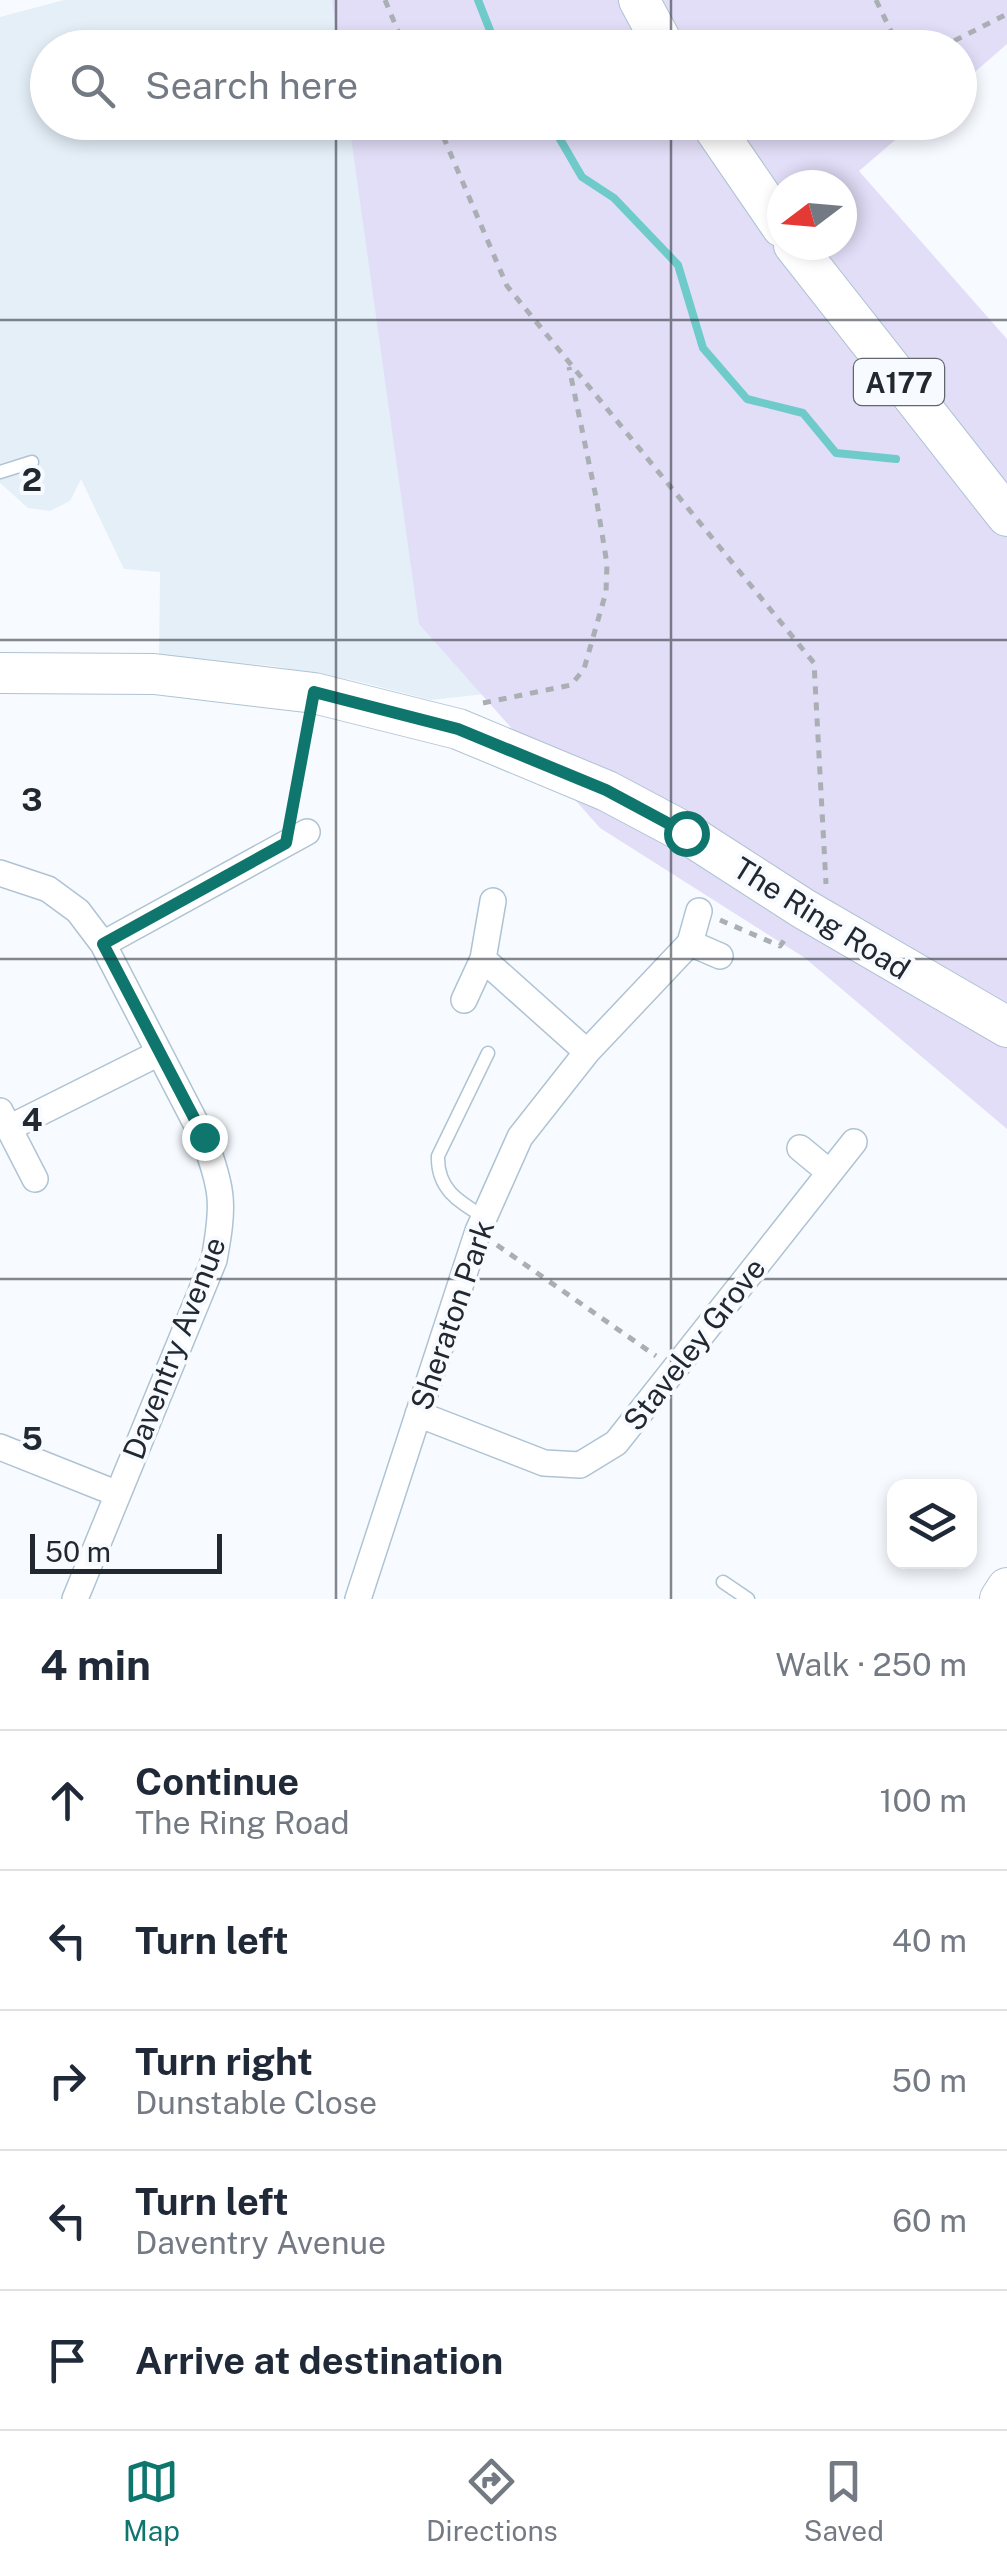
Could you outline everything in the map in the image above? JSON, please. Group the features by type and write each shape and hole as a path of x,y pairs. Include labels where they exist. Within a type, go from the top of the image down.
{"main road":[{"path":"639,0 655,30"},
{"path":"722,140 767,206"},
{"name":"A177","path":"805,260 1007,516"},
{"name":"The Ring Road","path":"0,673 154,674 314,692 458,729 606,790 686,833 804,909 1007,1028"},
{"path":"1000,1599 1007,1588"}],"street":[{"path":"103,944 296,837"},
{"name":"Daventry Avenue","path":"0,873 48,889 78,912 103,944 204,1137 216,1169 223,1211 214,1260 75,1599"},
{"path":"464,1000 483,960 492,902"},
{"name":"Sheraton Park","path":"358,1599 480,1224 520,1137 587,1052 690,943 700,911"},
{"path":"690,943 720,956"},
{"path":"483,960 587,1052"},
{"path":"34,1179 4,1120 159,1053"},
{"name":"Staveley Grove","path":"418,1414 544,1463 580,1465 616,1444 854,1142"},
{"path":"800,1148 829,1172"},
{"path":"0,1447 118,1494"}],"lane":[{"path":"0,472 32,462"},
{"path":"480,1224 447,1191 438,1156 488,1053"},
{"path":"723,1582 748,1599"}],"path":[{"path":"385,0 398,30"},
{"path":"876,0 890,30"},
{"path":"975,30 1007,14"},
{"path":"445,140 507,286 814,664 827,900 813,892 780,946 700,911"},
{"path":"458,729 464,707 571,685 584,670 606,592 607,564 569,365"},
{"path":"296,837 314,692"},
{"path":"480,1224 675,1369"}],"shaded area":[{"path":"64,0 396,0 407,30 30,30 30,140 446,140 556,686 431,700 357,681 273,666 159,656 160,572 124,569 81,479 70,501 50,511 28,508 0,483 0,17"},
{"path":"332,0 1007,0 1007,44 977,70 977,30 336,30"},
{"path":"351,140 895,140 859,171 1007,339 1007,1129 805,958 600,828 419,624"}],"waterway":[{"path":"478,0 490,30"},
{"path":"560,140 582,177 614,198 678,265 703,348 747,399 803,413 836,453 896,459"}],"route":[{"path":"204,1137 103,944 286,843 314,692 458,729 606,790 686,833"}]}
